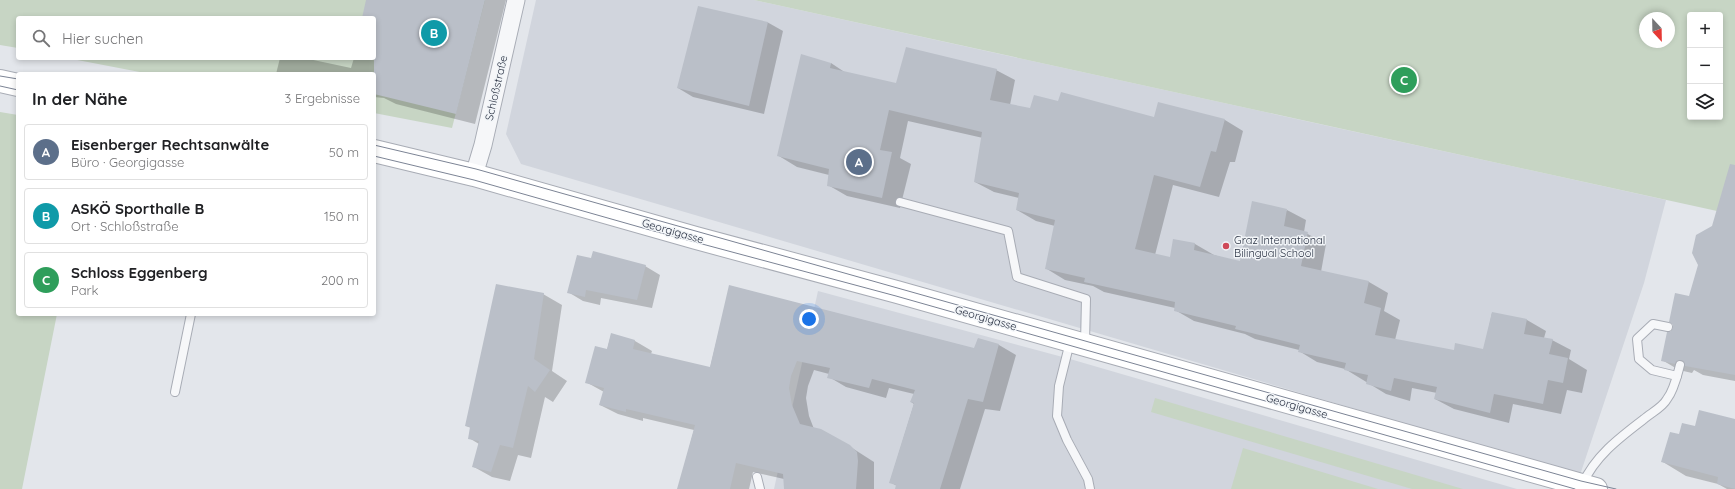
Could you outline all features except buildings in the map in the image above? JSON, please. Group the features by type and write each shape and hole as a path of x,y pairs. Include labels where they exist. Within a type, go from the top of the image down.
{"main road":[{"path":"0,81 16,85"},
{"name":"Georgigasse","path":"376,151 474,175 696,238 897,292 1589,487"}],"street":[{"name":"Schloßstraße","path":"474,175 483,145 516,0"}],"lane":[{"path":"900,202 1008,231 1017,277 1086,299 1078,344 1059,386 1057,416 1067,440 1088,479 1090,489"},
{"path":"175,392 191,316"},
{"path":"1668,327 1653,324 1637,339 1638,359 1652,370 1677,376"},
{"path":"1589,487 1592,466 1600,456 1627,431 1667,400 1680,365"},
{"path":"757,477 760,489"}],"shaded area":[{"name":"Graz International Bilingual School","path":"536,0 754,0 1666,200 1644,283 1580,475 521,164 506,134"},
{"path":"818,291 1070,359 1517,489 774,489"}],"green space":[{"path":"0,0 485,0 452,128 376,113 376,72 140,72 77,60 376,60 376,16 16,16 16,48 0,45"},
{"path":"754,0 1735,0 1735,212 1717,211"},
{"path":"0,112 16,115 16,316 57,316 22,489 0,489"},
{"path":"1155,398 1463,489 1412,489 1151,412"},
{"path":"1243,448 1378,489 1231,489"}],"tram line":[{"path":"0,76 16,79"},
{"path":"0,86 16,90"},
{"path":"376,145 476,169 1581,481 1616,489"},
{"path":"376,156 474,180 650,230 896,296 1575,489"}],"place":[{"name":"ASKÖ Sporthalle B","path":"434,33"},
{"name":"Schloss Eggenberg","path":"1404,80"},
{"name":"Eisenberger Rechtsanwälte","path":"859,162"},
{"name":"Graz International Bilingual School","path":"1226,246"}]}
